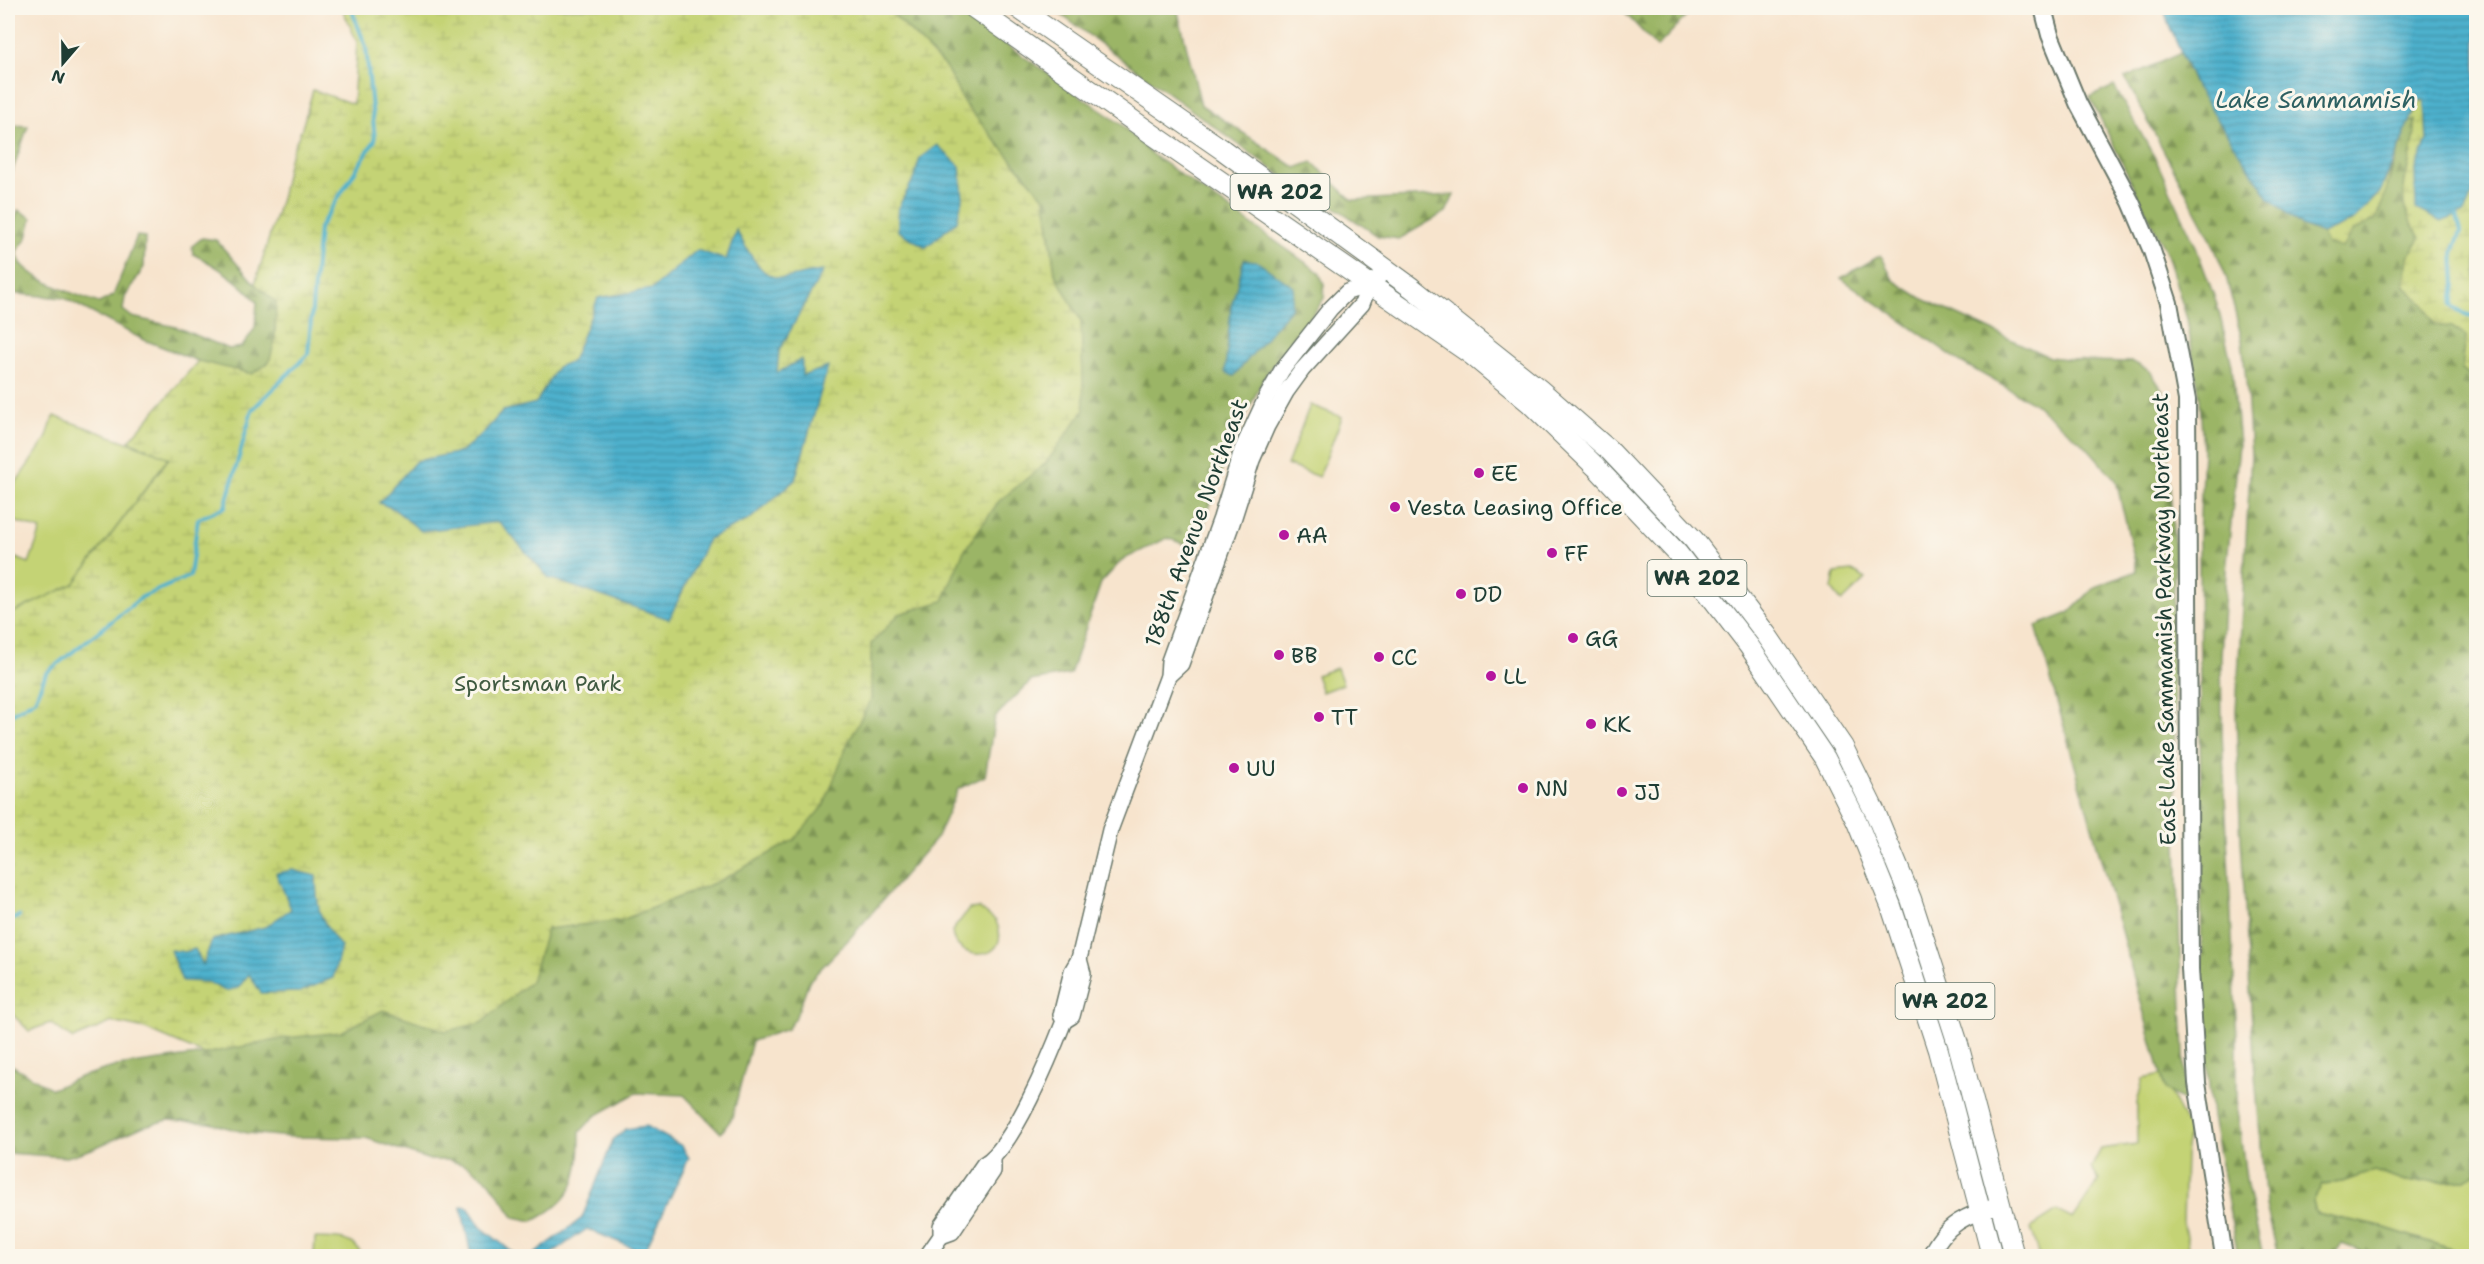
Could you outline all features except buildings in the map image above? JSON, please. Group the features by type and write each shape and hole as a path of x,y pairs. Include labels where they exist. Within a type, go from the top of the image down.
{"main road":[{"name":"WA 202","path":"974,8 1472,355 1530,403 1596,466 1678,554 1749,646 1825,758 1857,822 1891,906 1938,1050 1992,1257"},
{"name":"WA 202","path":"1018,8 1223,150 1388,269 1539,389 1610,451 1694,540 1766,634 1843,747 1876,813 1911,899 1959,1044 2014,1257"},
{"name":"East Lake Sammamish Parkway Northeast","path":"2043,8 2050,35 2078,103 2131,202 2152,251 2169,303 2186,390 2190,969 2197,1083 2224,1257"}],"street":[{"name":"188th Avenue Northeast","path":"927,1257 941,1236 941,1226 984,1164 993,1160 1029,1101 1064,1021 1061,1015 1072,971 1079,959 1110,830 1168,676 1181,664 1252,460 1267,426 1286,392 1302,370 1362,304 1369,285 1388,269"},
{"path":"1930,1257 1946,1231 1966,1216 2000,1205"}],"green space":[{"name":"Sportsman Park","path":"342,8 887,8 946,68 964,103 1045,199 1055,274 1081,321 1084,410 1046,463 999,501 963,552 943,601 899,614 871,644 871,699 847,745 824,805 794,840 719,881 622,920 547,929 531,981 481,1023 446,1031 383,1010 341,1032 286,1038 204,1054 145,1029 112,1022 73,1039 50,1023 29,1031 8,1010 8,615 74,584 169,458 129,441 198,361 252,374 269,363 275,340 276,302 255,284 282,195 289,159 302,128 313,90 353,104 357,42"},
{"path":"887,8 954,8 1122,125 1150,153 1319,272 1324,284 1324,298 1263,379 1226,458 1196,548 1167,538 1122,560 1101,583 1070,674 1031,681 995,717 985,776 958,789 937,837 851,937 809,981 795,1019 787,1029 752,1041 732,1118 721,1133 684,1095 636,1093 595,1116 580,1132 579,1162 573,1185 558,1204 533,1221 514,1217 490,1182 468,1166 448,1160 430,1160 366,1138 290,1137 247,1133 210,1123 169,1120 144,1126 92,1149 67,1157 8,1153 8,1063 52,1089 80,1077 117,1066 204,1054 286,1038 341,1032 383,1010 446,1031 531,981 547,929 622,920 719,881 794,840 871,699 871,644 899,614 943,601 963,552 999,501 1046,463 1081,321 1055,274 1045,199 964,103 946,68"},
{"path":"1052,8 1177,8 1201,105 1296,168 1312,162 1352,200 1454,195 1446,212 1399,239 1378,236 1330,204 1320,204"},
{"path":"1628,8 1694,8 1657,47 1624,12"},
{"path":"2181,53 2193,83 2302,226 2322,234 2327,244 2376,219 2407,123 2415,120 2404,204 2408,217 2420,238 2408,258 2404,285 2425,306 2435,325 2452,327 2466,336 2462,369 2476,378 2476,1172 2466,1180 2405,1182 2374,1171 2342,1182 2322,1184 2313,1202 2316,1213 2382,1227 2454,1250 2461,1256 2374,1256 2342,1244 2334,1253 2336,1256 2278,1256 2266,1205 2255,1075 2236,711 2251,455 2242,340 2226,276 2210,237 2125,78"},
{"path":"2114,86 2155,158 2194,242 2217,304 2232,365 2239,445 2226,571 2221,656 2222,733 2237,1040 2237,1109 2247,1186 2263,1256 2238,1256 2212,1117 2202,1011 2199,538 2203,451 2200,400 2187,319 2167,254 2090,97"},
{"path":"2419,100 2425,100 2427,140 2415,172 2475,188 2476,166 2476,378 2462,369 2466,336 2452,327 2435,325 2425,306 2404,285 2408,258 2420,238 2404,204 2415,120 2407,123 2415,113"},
{"path":"8,125 28,126 8,184"},
{"path":"2392,166 2385,196 2376,219 2353,231 2342,248 2327,244 2322,234 2354,220 2380,192"},
{"path":"18,210 32,218 27,238 17,251 18,256 22,264 37,276 99,303 113,296 137,236 145,237 144,267 125,297 123,310 132,317 176,327 229,349 242,347 255,328 257,302 228,275 193,254 192,246 202,238 216,240 255,284 276,302 275,340 269,363 252,374 198,361 142,339 64,298 8,293 8,239"},
{"path":"1881,255 1893,280 1921,298 2049,357 2133,362 2150,371 2163,391 2175,559 2172,637 2186,1103 2165,1089 2036,626 2069,613 2095,587 2137,571 2116,480 2085,445 2032,402 1961,362 1841,278"},
{"path":"1310,405 1342,417 1319,477 1287,465"},
{"path":"54,416 169,457 74,584 8,615 8,555 29,563 41,530 8,519 8,494 46,439"},
{"path":"1852,571 1866,579 1842,602 1832,589 1835,573"},
{"path":"1337,668 1343,684 1322,692 1316,675"},
{"path":"979,908 996,921 1000,935 997,945 991,951 982,954 962,949 955,942 952,931 969,909"},
{"path":"2161,1075 2189,1130 2185,1154 2183,1222 2190,1256 2040,1256 2031,1228 2057,1211 2073,1219 2099,1180 2091,1168 2101,1149 2137,1144 2137,1103 2143,1079"},
{"path":"2374,1170 2405,1182 2466,1180 2476,1172 2476,1256 2461,1256 2454,1250 2382,1227 2316,1213 2313,1202 2322,1184 2342,1182"},
{"path":"315,1238 349,1242 359,1250 362,1256 314,1256"}],"water":[{"name":"Lake Sammamish","path":"2164,8 2476,8 2475,188 2464,213 2441,222 2416,209 2415,172 2427,140 2425,100 2419,100 2380,192 2354,220 2322,234 2302,226 2269,198 2193,82"},
{"path":"937,145 960,166 963,197 957,221 926,247 898,231 898,208 914,178 920,158"},
{"path":"736,230 755,262 761,269 776,278 823,271 779,351 777,373 802,359 802,376 828,367 795,480 750,519 708,539 669,619 549,578 499,522 421,531 394,509 379,503 416,461 461,452 503,411 536,403 557,367 572,361 598,298 652,289 697,250 726,260"},
{"path":"1244,260 1256,261 1294,287 1291,308 1234,376 1225,372 1231,307"},
{"path":"293,870 316,876 317,899 321,914 341,947 333,978 300,992 261,993 249,974 238,988 225,991 208,982 182,981 170,950 185,952 195,949 203,965 212,940 265,927 291,909 276,873"},
{"path":"646,1126 682,1146 689,1158 646,1248 638,1250 587,1229 548,1256 532,1256 582,1218 613,1140 626,1129"},
{"path":"461,1206 468,1207 481,1227 517,1256 471,1256"}],"waterway":[{"path":"8,710 13,713 35,700 46,673 142,597 190,576 198,519 225,507 252,410 308,354 319,228 375,140 366,47 351,8"},
{"path":"2457,216 2461,232 2453,252 2455,284 2452,306 2465,314 2476,317"},
{"path":"8,922 19,916"}],"place":[{"name":"EE","path":"1479,473"},
{"name":"Vesta Leasing Office","path":"1395,507"},
{"name":"AA","path":"1284,535"},
{"name":"FF","path":"1552,553"},
{"name":"DD","path":"1461,594"},
{"name":"GG","path":"1573,638"},
{"name":"BB","path":"1279,655"},
{"name":"CC","path":"1379,657"},
{"name":"LL","path":"1491,676"},
{"name":"TT","path":"1319,717"},
{"name":"KK","path":"1591,724"},
{"name":"UU","path":"1234,768"},
{"name":"NN","path":"1523,788"},
{"name":"JJ","path":"1622,792"}]}
